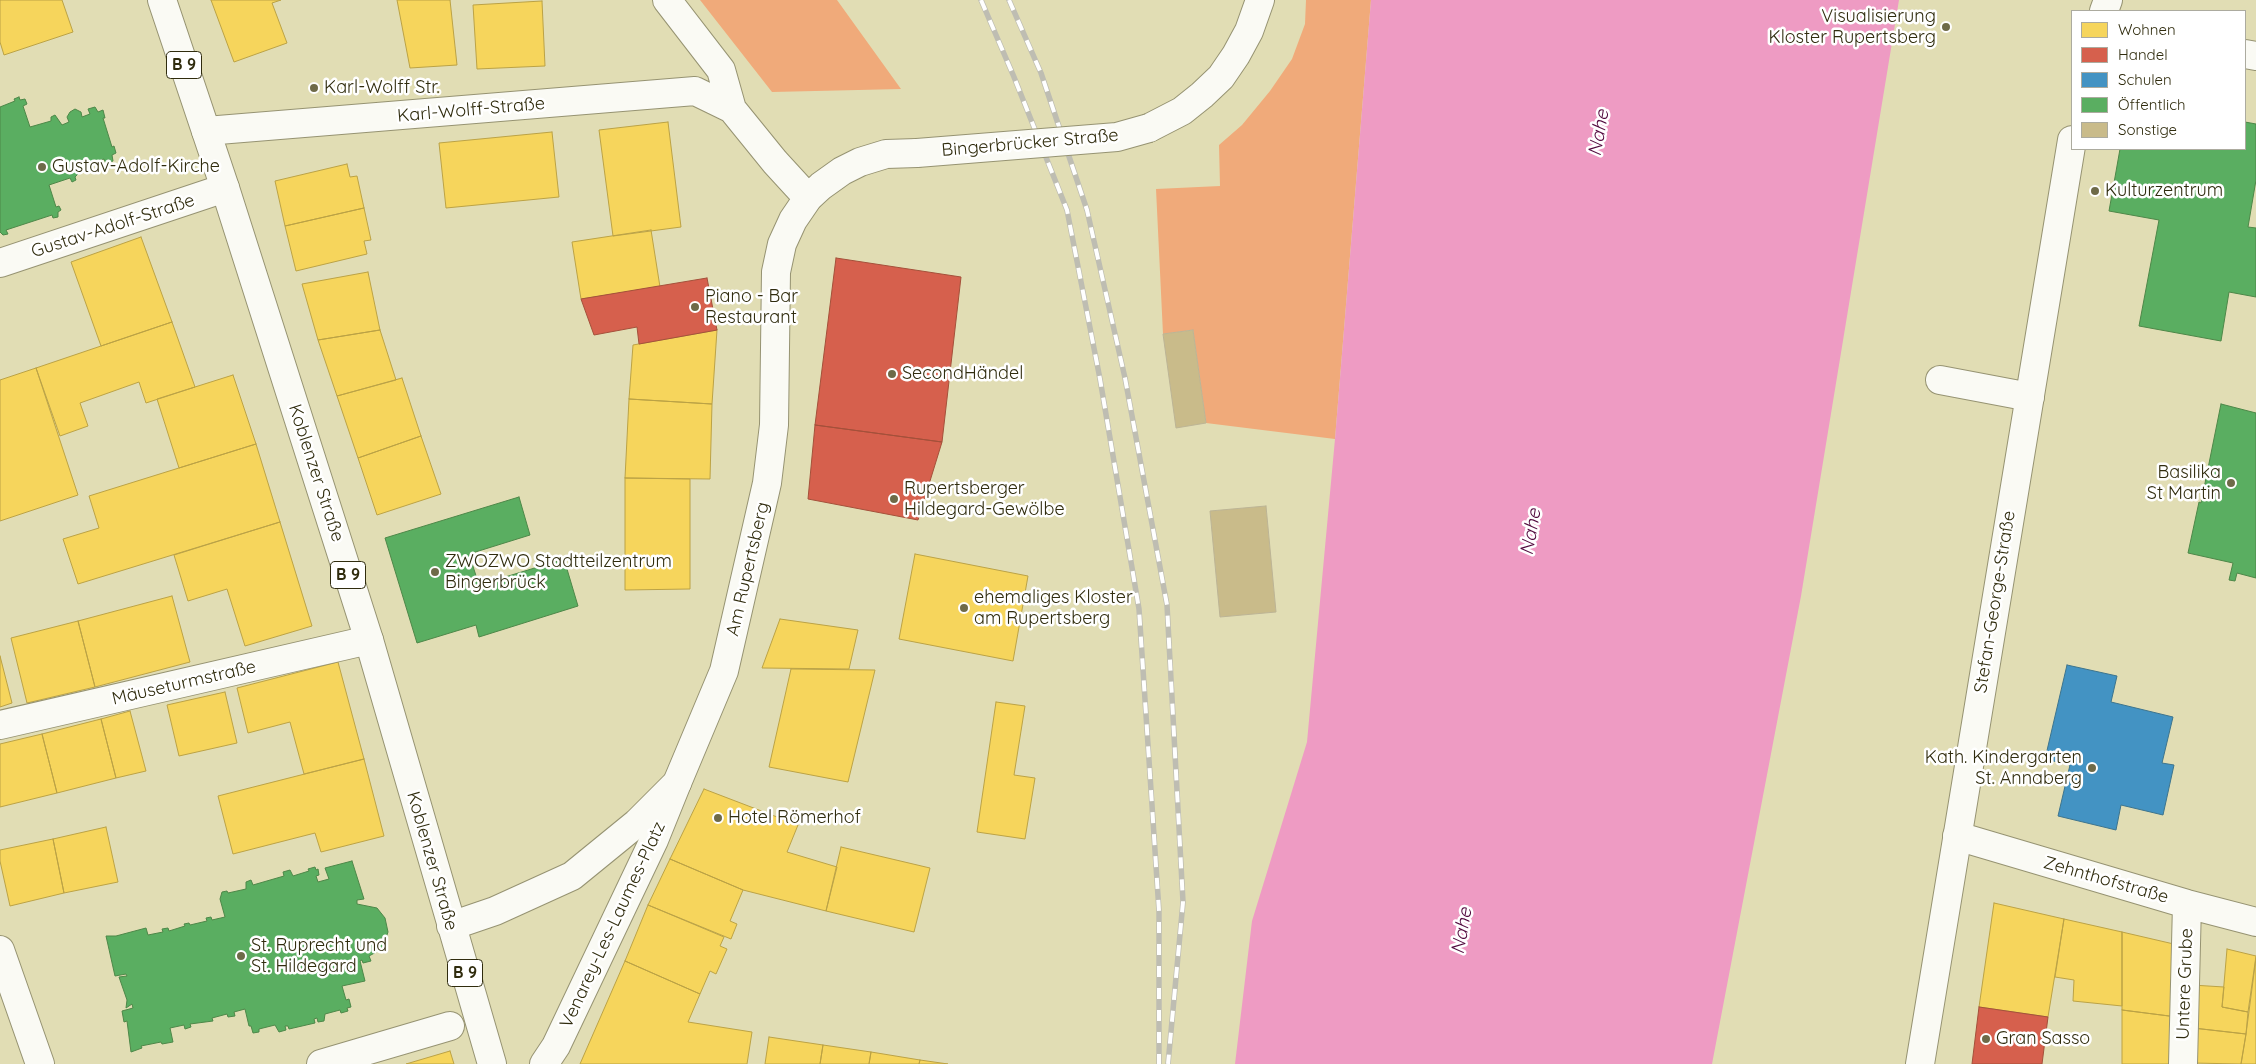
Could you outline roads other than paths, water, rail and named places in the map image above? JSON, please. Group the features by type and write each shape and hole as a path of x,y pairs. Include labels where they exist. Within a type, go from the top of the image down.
{"main road":[{"name":"Koblenzer Straße","path":"162,0 225,188 369,640 492,1064"},
{"path":"667,0 721,70 732,109 775,162 808,198"},
{"name":"Bingerbrücker Straße","path":"808,198 820,186 842,171 860,162 886,154 1117,137 1150,128 1182,110 1202,95 1220,77 1236,55 1249,31 1260,0"},
{"name":"Karl-Wolff-Straße","path":"206,131 695,91 732,109"},
{"name":"Stefan-George-Straße","path":"1920,1064 2071,146"},
{"name":"Gustav-Adolf-Straße","path":"0,263 225,188"},
{"name":"Am Rupertsberg","path":"451,926 495,911 572,876 637,823 677,783 724,671 746,582 767,483 774,425 776,272 782,244 793,220 808,198"},
{"path":"1940,380 2030,397"},
{"name":"Mäuseturmstraße","path":"0,725 369,640"},
{"name":"Venarey-Les-Laumes-Platz","path":"544,1064 556,1046 650,849 677,783"},
{"name":"Zehnthofstraße","path":"1957,836 2187,904 2256,922"},
{"name":"Untere Grube","path":"2183,1064 2187,904"},
{"path":"0,950 40,1064"},
{"path":"321,1064 450,1026"}],"water":[{"name":"Nahe","path":"1371,0 1899,0 1801,596 1712,1064 1235,1064 1252,921 1307,742 1335,439"}],"railway":[{"path":"981,0 1067,210 1100,379 1139,609 1159,911 1159,1064"},
{"path":"1009,0 1041,73 1087,210 1125,378 1167,605 1183,902 1168,1064"}],"place":[{"name":"Visualisierung Kloster Rupertsberg","path":"1946,27"},
{"name":"Karl-Wolff Str.","path":"314,88"},
{"name":"Gustav-Adolf-Kirche","path":"42,167"},
{"name":"Kulturzentrum","path":"2095,191"},
{"name":"Piano - Bar Restaurant","path":"695,307"},
{"name":"SecondHändel","path":"892,374"},
{"name":"Basilika St Martin","path":"2231,483"},
{"name":"Rupertsberger Hildegard-Gewölbe","path":"894,499"},
{"name":"ZWOZWO Stadtteilzentrum Bingerbrück","path":"435,572"},
{"name":"ehemaliges Kloster am Rupertsberg","path":"964,608"},
{"name":"Kath. Kindergarten St. Annaberg","path":"2092,768"},
{"name":"Hotel Römerhof","path":"718,818"},
{"name":"St. Ruprecht und St. Hildegard","path":"241,956"},
{"name":"Gran Sasso","path":"1986,1039"}]}
